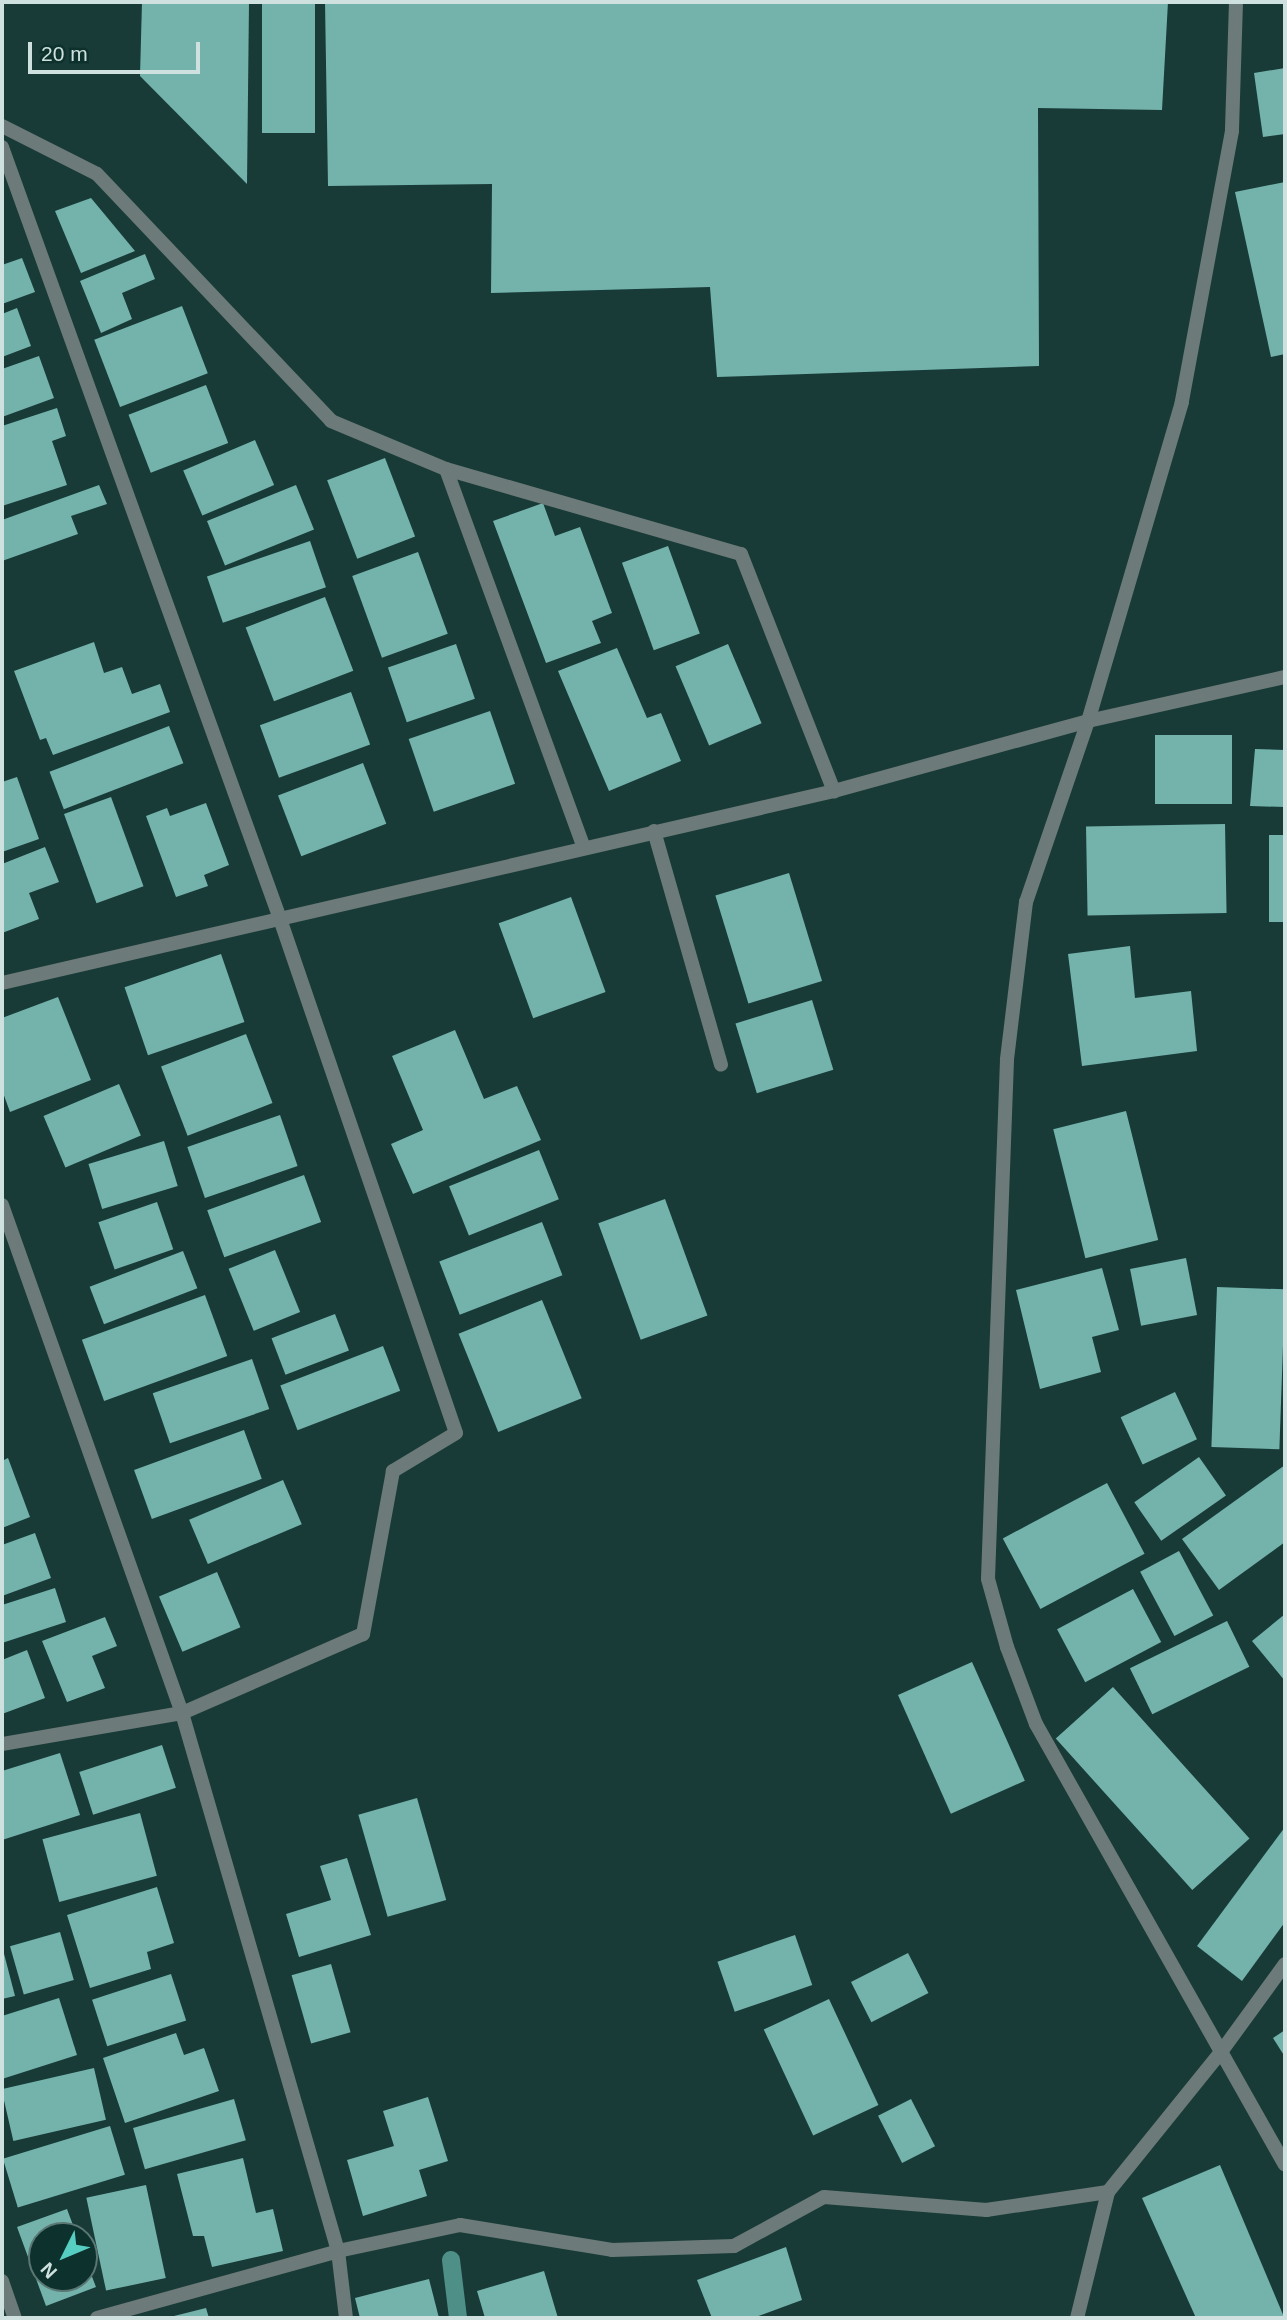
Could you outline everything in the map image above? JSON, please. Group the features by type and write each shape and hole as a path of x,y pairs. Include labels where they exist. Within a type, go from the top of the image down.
{"street":[{"path":"1236,2 1232,131 1182,402 1088,721 1026,902 1007,1060 988,1579 1007,1647 1036,1724 1285,2165"},
{"path":"2,126 97,174 331,421 446,469 741,554 834,791"},
{"path":"2,147 279,916 456,1433 393,1471 363,1634 182,1713 2,1744"},
{"path":"446,469 584,848"},
{"path":"2,983 279,916 834,791 1088,721 1285,677"},
{"path":"654,831 721,1065"},
{"path":"2,1205 182,1713 338,2251 346,2318"},
{"path":"1077,2318 1108,2192 1222,2052 1285,1964"},
{"path":"97,2318 338,2251 460,2225 612,2250 734,2246 824,2197 986,2210 1108,2192"},
{"path":"2,2281 15,2318"}],"building":[{"path":"142,2 249,2 247,184 140,76"},
{"path":"262,2 315,2 315,133 262,133"},
{"path":"325,2 1168,2 1162,110 1038,108 1039,366 717,377 710,287 491,293 492,184 328,186"},
{"path":"1285,68 1285,134 1263,137 1254,73"},
{"path":"1285,182 1285,354 1271,357 1235,192"},
{"path":"91,198 135,251 81,273 55,211"},
{"path":"145,254 155,279 122,293 132,319 101,333 80,281"},
{"path":"22,258 35,292 2,304 2,265"},
{"path":"182,306 208,373 120,407 94,340"},
{"path":"17,308 31,346 2,357 2,314"},
{"path":"39,356 54,398 2,417 2,369"},
{"path":"206,385 228,443 151,473 129,415"},
{"path":"57,408 66,436 52,441 67,485 2,506 2,426"},
{"path":"255,440 274,485 202,516 183,470"},
{"path":"385,458 415,536 357,559 327,480"},
{"path":"99,485 107,504 71,516 78,534 2,561 2,520"},
{"path":"296,485 314,530 225,565 207,521"},
{"path":"543,503 555,536 580,527 612,613 592,621 601,643 546,663 493,521"},
{"path":"310,541 326,587 223,623 207,576"},
{"path":"668,546 700,633 654,650 622,563"},
{"path":"418,552 448,634 382,658 352,576"},
{"path":"325,597 353,671 274,701 246,627"},
{"path":"94,642 104,673 122,667 132,694 160,684 170,712 53,755 46,738 40,740 14,671"},
{"path":"456,644 475,699 407,722 388,667"},
{"path":"728,644 762,723 709,745 676,666"},
{"path":"617,648 647,718 661,713 681,761 609,791 558,671"},
{"path":"351,692 370,745 279,778 260,725"},
{"path":"490,711 515,784 434,812 409,739"},
{"path":"169,726 183,763 64,809 50,772"},
{"path":"1155,735 1232,735 1232,804 1155,804"},
{"path":"1255,749 1285,750 1285,807 1250,806"},
{"path":"363,763 386,824 301,856 278,796"},
{"path":"17,777 39,839 2,852 2,782"},
{"path":"111,797 143,886 97,903 64,814"},
{"path":"206,803 229,865 204,875 208,886 176,897 146,816 167,808 170,816"},
{"path":"1225,824 1227,913 1088,915 1086,826"},
{"path":"1269,835 1285,835 1285,922 1269,922"},
{"path":"45,847 59,882 29,893 39,919 2,933 2,864"},
{"path":"789,873 822,981 748,1004 715,896"},
{"path":"571,897 606,992 533,1018 499,923"},
{"path":"1130,946 1135,998 1191,991 1197,1051 1082,1066 1068,954"},
{"path":"221,954 244,1022 148,1055 125,987"},
{"path":"58,997 91,1080 10,1112 2,1090 2,1018"},
{"path":"812,1000 833,1070 757,1093 735,1023"},
{"path":"455,1030 484,1099 517,1086 541,1140 413,1194 391,1144 423,1130 392,1056"},
{"path":"246,1034 273,1103 188,1136 161,1067"},
{"path":"119,1084 141,1136 65,1168 44,1116"},
{"path":"1126,1111 1158,1240 1085,1258 1053,1129"},
{"path":"280,1115 298,1166 205,1198 187,1147"},
{"path":"164,1141 178,1186 102,1209 88,1164"},
{"path":"539,1150 559,1199 469,1235 449,1186"},
{"path":"304,1175 321,1222 224,1257 207,1210"},
{"path":"665,1199 707,1316 641,1340 598,1223"},
{"path":"157,1202 173,1249 115,1269 98,1222"},
{"path":"542,1222 562,1275 460,1315 439,1261"},
{"path":"275,1250 300,1312 254,1331 229,1269"},
{"path":"183,1251 197,1288 104,1324 90,1287"},
{"path":"1186,1258 1197,1315 1141,1326 1130,1269"},
{"path":"1102,1268 1119,1330 1092,1337 1101,1372 1040,1389 1016,1290"},
{"path":"1217,1287 1285,1289 1279,1449 1211,1447"},
{"path":"205,1295 227,1356 104,1401 82,1340"},
{"path":"542,1300 582,1398 498,1432 459,1334"},
{"path":"335,1314 349,1350 285,1375 272,1338"},
{"path":"383,1346 400,1391 298,1430 280,1385"},
{"path":"252,1359 269,1409 170,1443 153,1393"},
{"path":"1175,1392 1197,1439 1143,1464 1121,1417"},
{"path":"244,1430 262,1479 152,1519 134,1470"},
{"path":"1199,1457 1226,1496 1161,1541 1134,1502"},
{"path":"8,1458 30,1517 2,1528 2,1461"},
{"path":"1285,1465 1285,1542 1219,1590 1182,1539"},
{"path":"283,1480 302,1524 208,1564 189,1520"},
{"path":"1107,1483 1145,1554 1040,1609 1003,1538"},
{"path":"35,1533 51,1578 2,1596 2,1545"},
{"path":"1179,1551 1213,1615 1174,1636 1140,1572"},
{"path":"217,1572 240,1627 182,1652 159,1597"},
{"path":"55,1588 66,1622 2,1643 2,1605"},
{"path":"1133,1589 1161,1642 1085,1682 1057,1629"},
{"path":"1285,1614 1285,1681 1252,1641"},
{"path":"105,1617 117,1646 92,1656 105,1688 67,1702 42,1641"},
{"path":"1227,1621 1249,1667 1152,1714 1130,1668"},
{"path":"27,1650 45,1698 2,1714 2,1660"},
{"path":"972,1662 1025,1781 951,1814 898,1695"},
{"path":"1113,1687 1250,1839 1192,1890 1056,1739"},
{"path":"162,1745 176,1788 93,1815 79,1772"},
{"path":"60,1753 80,1815 2,1840 2,1771"},
{"path":"417,1798 446,1900 388,1917 358,1815"},
{"path":"140,1813 157,1876 59,1902 42,1839"},
{"path":"1285,1827 1285,1922 1242,1981 1197,1946"},
{"path":"347,1858 371,1935 299,1957 286,1914 331,1900 320,1866"},
{"path":"157,1887 174,1943 147,1952 151,1969 90,1988 67,1915"},
{"path":"60,1932 74,1980 24,1994 10,1946"},
{"path":"795,1935 812,1985 735,2012 717,1962"},
{"path":"2,1946 15,1996 2,1999"},
{"path":"908,1953 928,1993 871,2022 851,1982"},
{"path":"331,1964 351,2032 311,2044 292,1975"},
{"path":"171,1974 186,2021 107,2046 92,2000"},
{"path":"59,1998 77,2055 2,2079 2,2016"},
{"path":"829,1999 878,2105 813,2135 764,2029"},
{"path":"1285,2030 1285,2057 1273,2038"},
{"path":"176,2033 184,2055 204,2048 219,2091 125,2123 103,2058"},
{"path":"94,2068 106,2120 13,2141 2,2089"},
{"path":"428,2097 448,2161 419,2170 427,2196 363,2216 347,2160 394,2146 383,2111"},
{"path":"234,2099 246,2140 145,2169 133,2128"},
{"path":"911,2099 935,2146 902,2163 878,2116"},
{"path":"110,2126 125,2175 18,2208 3,2159"},
{"path":"243,2158 256,2213 273,2209 283,2251 212,2267 204,2236 193,2236 177,2174"},
{"path":"1220,2165 1284,2317 1196,2318 1142,2198"},
{"path":"146,2185 166,2278 106,2291 98,2253 98,2222 92,2222 86,2198"},
{"path":"67,2209 72,2222 31,2222"},
{"path":"28,2223 28,2257 17,2227"},
{"path":"786,2247 802,2300 753,2318 712,2318 697,2280"},
{"path":"544,2271 558,2318 485,2318 477,2291"},
{"path":"429,2279 439,2318 360,2318 355,2298"},
{"path":"41,2292 83,2292 46,2306"},
{"path":"206,2308 209,2318 170,2317"}],"waterway":[{"path":"451,2260 458,2318"}]}
